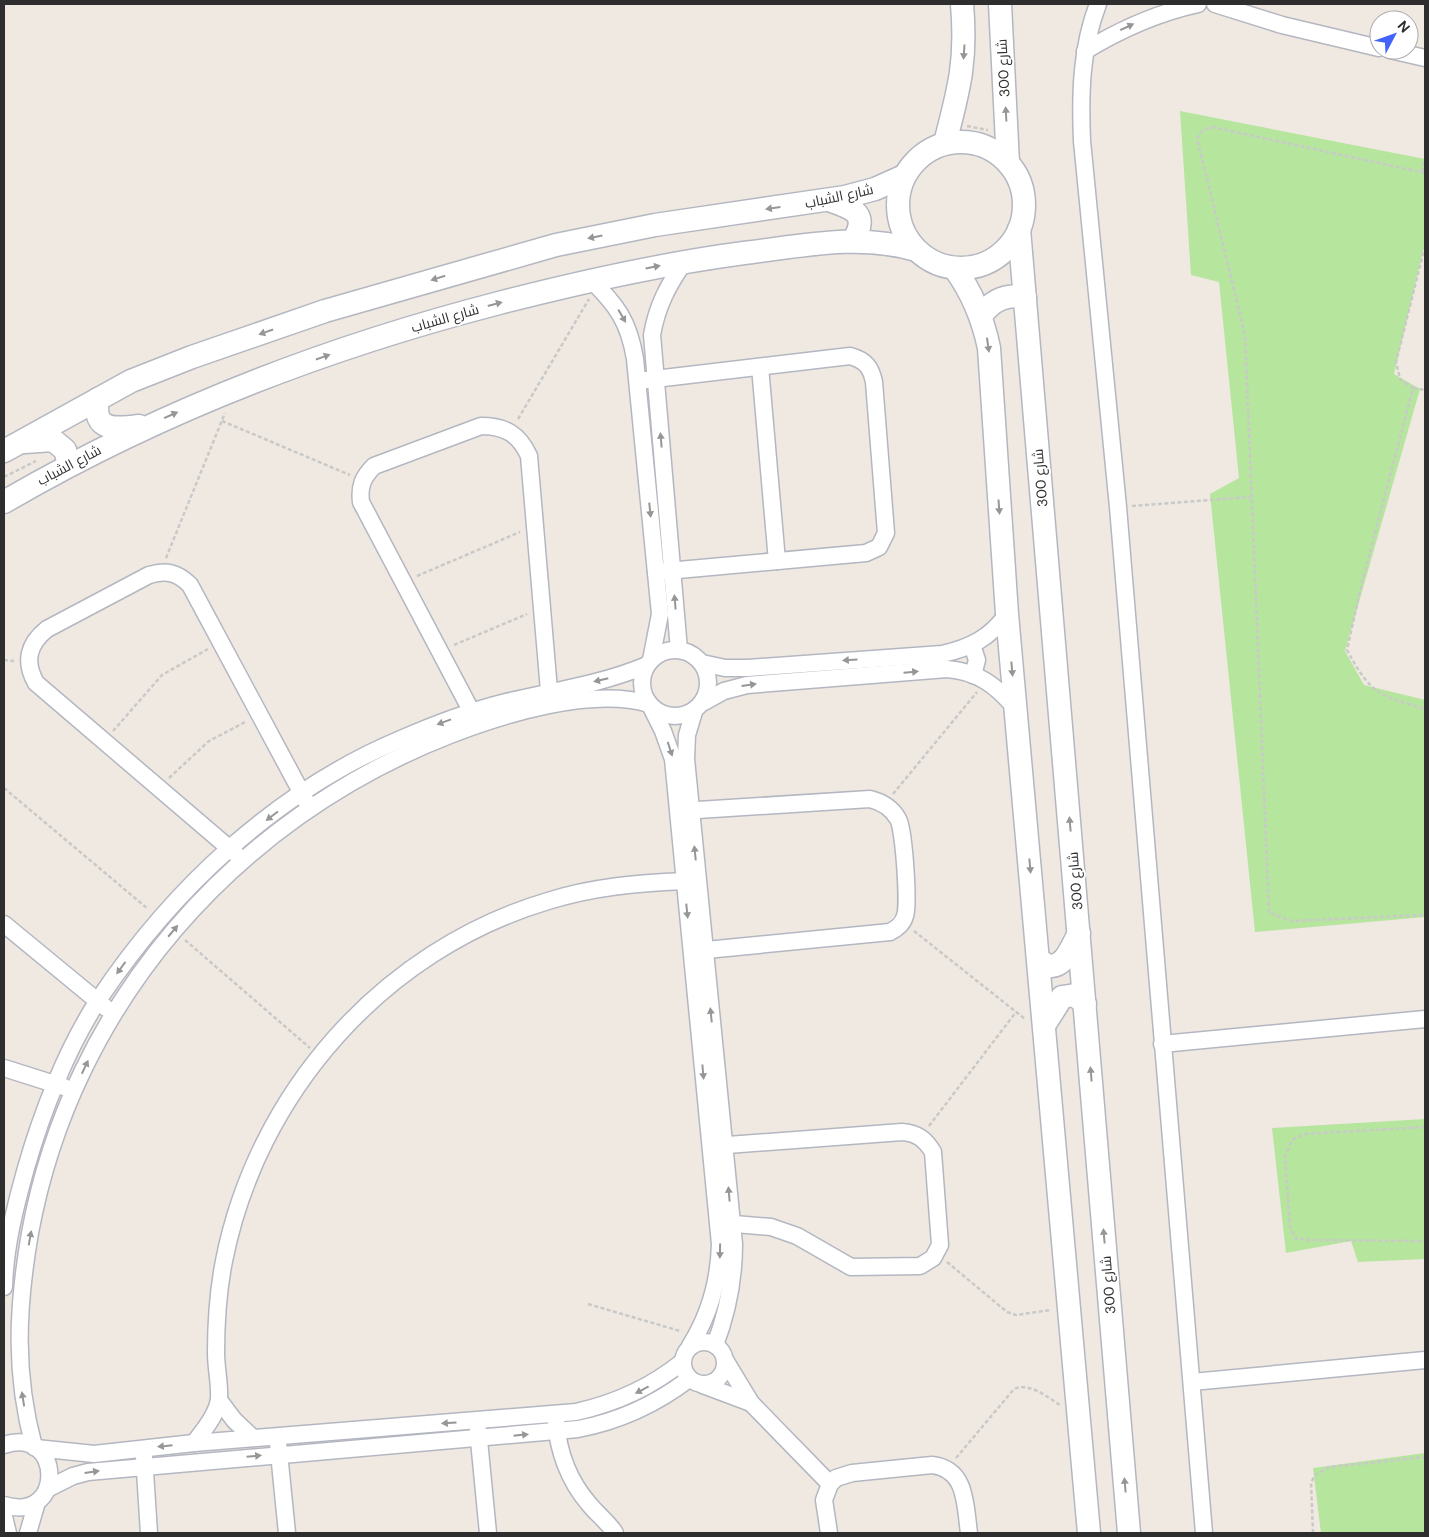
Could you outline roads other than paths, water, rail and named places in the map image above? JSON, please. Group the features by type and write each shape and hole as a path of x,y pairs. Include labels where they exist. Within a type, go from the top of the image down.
{"street":[{"path":"946,143 959,93 963,67 965,40 962,4"},
{"name":"شارع 300","path":"1000,4 1008,163"},
{"path":"1098,4 1085,51 1080,96 1082,141 1118,507 1204,1533"},
{"path":"1085,51 1114,34 1144,20 1198,4"},
{"path":"1215,4 1282,25 1369,46"},
{"path":"962,142 980,144 995,152 1008,163 1016,174 1024,202 1019,229 1012,243 994,259 972,268 955,269 928,259 916,250 906,238 898,215 899,191 904,176 921,155 946,143 962,142"},
{"name":"شارع الشباب","path":"10,447 131,381 192,357 325,311 556,245 655,225 860,194 904,176"},
{"path":"829,200 848,206 859,217 860,225 853,241"},
{"name":"شارع 300","path":"1019,229 1129,1533"},
{"name":"شارع الشباب","path":"4,502 69,464 147,425 234,390 422,323 685,261 853,241 896,244 916,250"},
{"path":"685,261 662,297 655,315 652,335 656,379 664,571 660,614 649,663 642,680 642,689 663,731 673,759 684,811 725,1223 734,1251 729,1306 715,1345"},
{"path":"955,269 969,289 981,316 989,348 1006,614 1046,1031 1068,1306 1089,1533"},
{"path":"594,283 622,314 631,335 664,571 679,650"},
{"path":"981,316 994,301 1014,295 1025,297"},
{"path":"638,381 850,356 860,358 867,364 872,372 874,382 886,533 879,547 866,553 664,571"},
{"path":"760,366 776,561"},
{"path":"98,399 96,409 99,419 106,426 116,429 147,425"},
{"path":"475,718 361,502 360,491 363,480 374,466 481,426 496,426 511,431 523,442 529,456 550,699"},
{"path":"10,447 53,440 65,450 69,464"},
{"path":"242,859 36,683 28,663 30,650 36,638 46,629 149,575 161,571 172,572 182,577 190,585 305,800"},
{"path":"702,663 724,668 748,668 942,654 972,645 998,626 1006,614"},
{"path":"972,645 978,660 980,678"},
{"path":"4,1287 4,1264 16,1202 31,1151 56,1084 98,1001 160,919 192,884 230,848 305,800 361,775 475,718 550,699 613,678 649,663 664,652 679,650 696,657 702,663 708,678 707,694 699,707 686,747 684,881 698,950"},
{"path":"550,699 614,697 649,704 656,710 671,717 679,717 724,691 747,685 947,669 961,670 980,678 1002,692 1015,708"},
{"path":"684,811 870,799 884,805 898,819 902,830 906,913 903,922 890,932 698,950"},
{"path":"35,1448 11,1350 35,1208 49,1157 74,1090 113,1014 150,958 194,906 305,800"},
{"path":"194,1443 208,1422 219,1400 216,1354 218,1307 224,1261 235,1216 247,1182 270,1131 293,1091 319,1056 352,1019 385,988 423,960 462,936 504,917 547,901 592,890 638,883 684,881"},
{"path":"4,924 113,1014"},
{"path":"1039,960 1048,966 1059,965 1079,933"},
{"path":"1046,1031 1062,997 1075,995 1085,1004"},
{"path":"1162,1044 1425,1019"},
{"path":"4,1068 74,1090"},
{"path":"717,1146 902,1132 920,1137 933,1152 940,1236 936,1253 929,1261 920,1266 851,1266 797,1236 771,1227 725,1223"},
{"path":"35,1448 94,1454 194,1443 556,1414 596,1408 633,1394 682,1362 710,1308 716,1287 725,1223"},
{"path":"4,1264 24,1269"},
{"path":"693,1341 707,1342 715,1345 722,1351 725,1360 751,1403 830,1484"},
{"path":"47,1488 88,1472 280,1454 478,1439 598,1425 618,1419 696,1382 717,1380 725,1367 725,1360"},
{"path":"1192,1382 1425,1360"},
{"path":"682,1362 696,1382 751,1403"},
{"path":"219,1400 234,1420 253,1438"},
{"path":"556,1414 557,1431 564,1460 576,1486 615,1533"},
{"path":"477,1420 488,1533"},
{"path":"277,1436 287,1533"},
{"path":"4,1445 20,1442 35,1448 43,1454 50,1471 47,1488 37,1502 28,1533"},
{"path":"143,1448 149,1533"},
{"path":"829,1533 824,1500 830,1484 836,1478 852,1473 932,1465 947,1469 958,1478 962,1487 969,1533"},
{"path":"4,1505 20,1508 37,1502"},
{"path":"4,1517 8,1533"}]}
